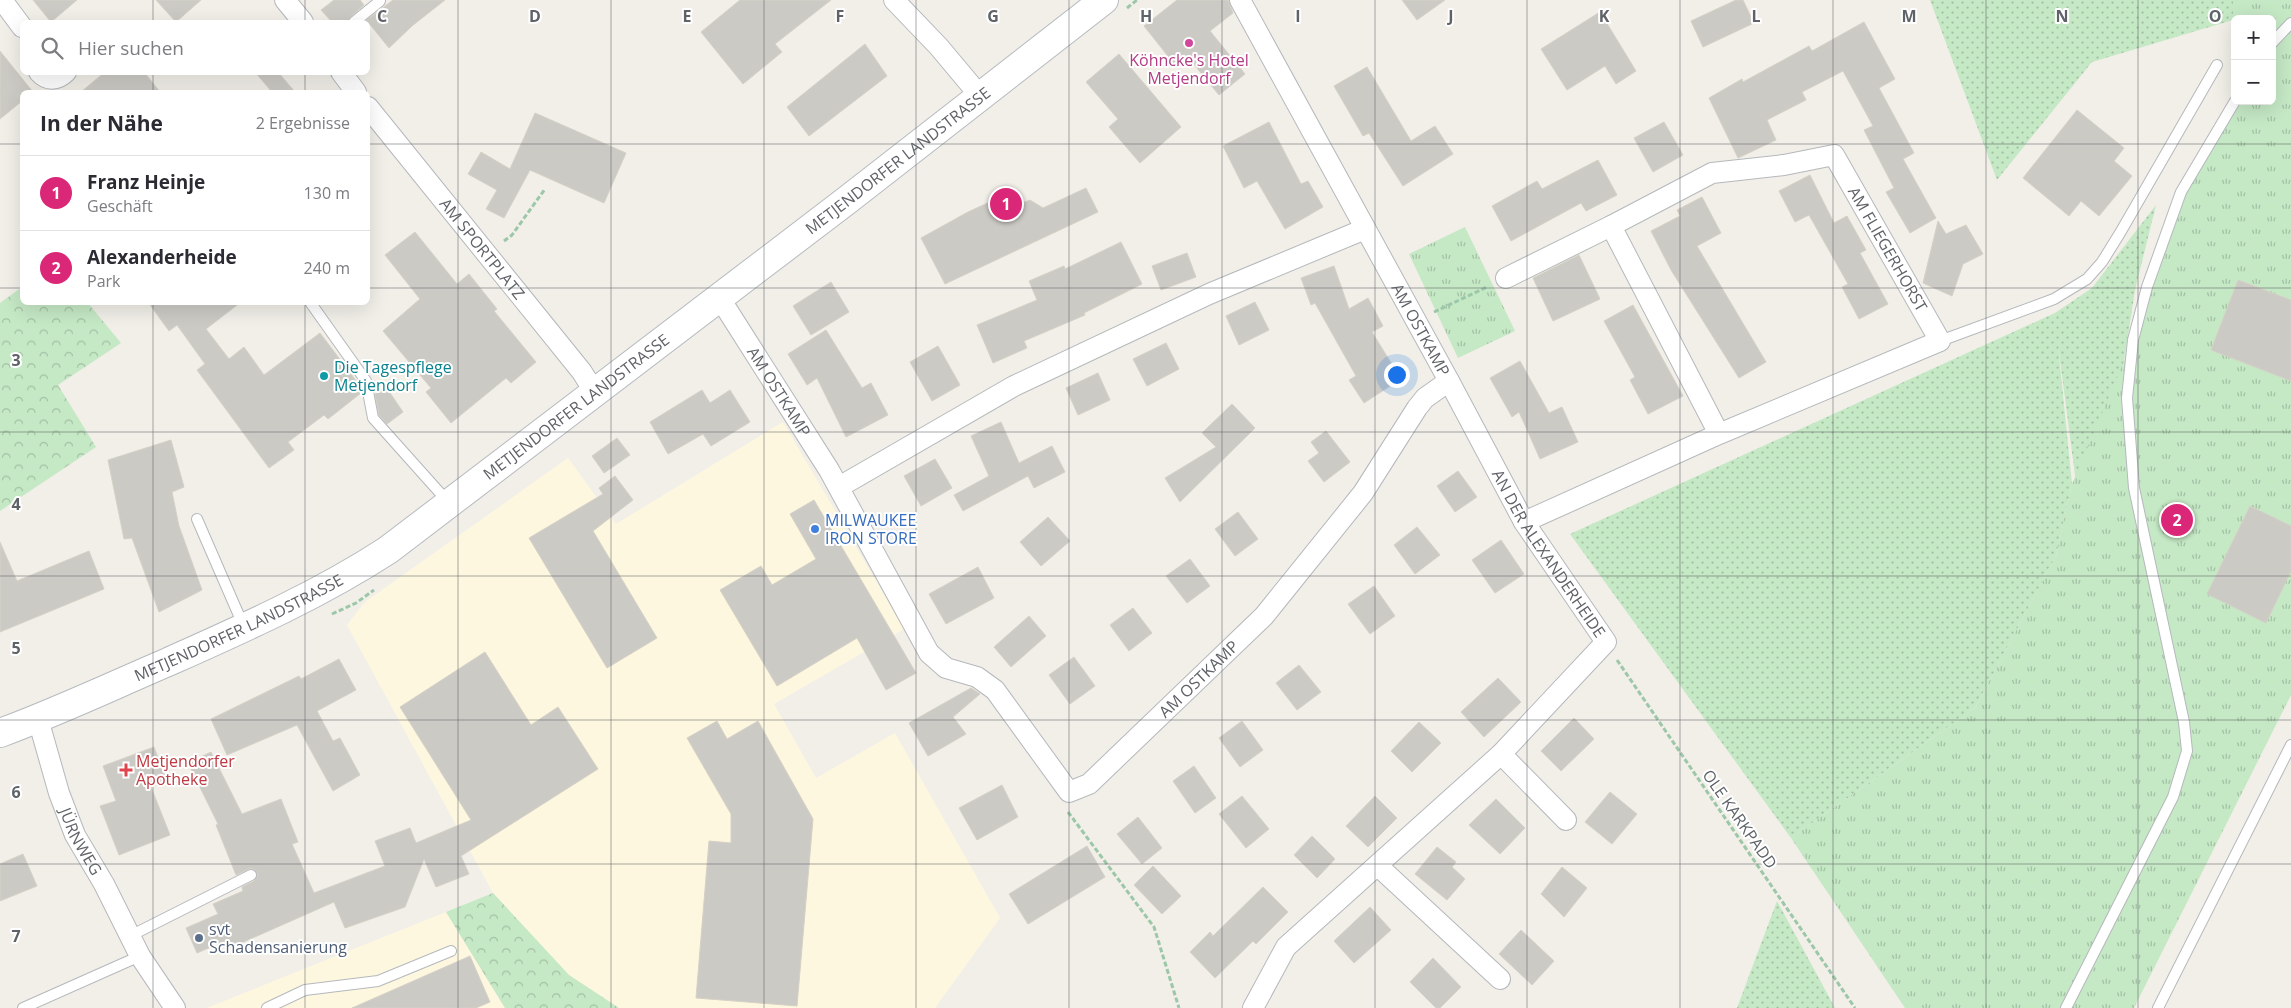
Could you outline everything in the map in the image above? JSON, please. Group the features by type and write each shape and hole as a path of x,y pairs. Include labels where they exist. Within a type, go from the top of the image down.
{"main road":[{"name":"METJENDORFER LANDSTRASSE","path":"0,732 38,719 244,628 314,594 367,564 595,392 1104,0"}],"street":[{"path":"2,0 20,25"},
{"path":"285,0 300,20"},
{"path":"894,0 939,47 980,96"},
{"name":"AM OSTKAMP","path":"719,297 839,487 929,653 946,668 977,677 995,690 1069,792 1089,784 1264,616 1363,493 1417,408 1425,398 1450,382 1240,0"},
{"path":"41,75 46,79 55,80 62,75"},
{"path":"343,75 354,90"},
{"name":"AM SPORTPLATZ","path":"370,108 582,372 595,392"},
{"name":"AM FLIEGERHORST","path":"1506,278 1712,173 1784,165 1834,155 1940,341"},
{"path":"1611,226 1719,434"},
{"path":"839,487 1014,386 1208,294 1365,228"},
{"path":"1524,522 1719,434 1940,341"},
{"name":"AN DER ALEXANDERHEIDE","path":"1253,1008 1286,947 1501,754 1606,642 1524,522 1450,382"},
{"name":"JÜRNWEG","path":"38,719 59,793 75,835 104,884 140,956 175,1008"},
{"path":"1501,754 1566,820"},
{"path":"1378,866 1500,979"}],"lane":[{"path":"356,20 380,1"},
{"path":"2276,40 2291,23"},
{"path":"1940,341 2054,299 2087,279 2102,262 2120,233 2217,65"},
{"path":"2066,1008 2173,797 2187,751 2184,722 2134,488 2127,398 2133,340 2145,296 2181,192 2233,105"},
{"path":"312,305 366,381 373,418 449,503"},
{"path":"197,519 244,628"},
{"path":"2158,1008 2291,745"},
{"path":"130,936 251,875"},
{"path":"267,1008 305,990 378,981 451,951"},
{"path":"23,1008 140,956"}],"path":[{"path":"487,254 512,235 545,189"},
{"path":"1416,321 1506,278"},
{"name":"OLE KARKPADD","path":"1606,642 1855,1008"},
{"path":"1069,792 1068,813 1154,927 1179,1008"}],"shaded area":[{"path":"783,422 904,629 774,704 816,778 895,733 1000,918 935,1008 619,1008 569,975 493,893 347,625 365,602 568,458 616,524"},
{"path":"446,912 505,1008 207,1008"}],"green space":[{"path":"1930,0 2233,0 2231,21 2092,62 1997,180"},
{"path":"2233,0 2291,0 2291,695 2134,1008 1905,1008 1791,838 1975,708 2056,556 2072,484 2133,340 2181,192 2233,105 2276,105 2276,15 2233,15"},
{"path":"2156,205 2135,290 2117,407 2076,483 2058,345 2072,484 2056,556 1975,708 1791,838 1570,534 2055,313 2092,288"},
{"path":"1465,227 1515,331 1458,358 1409,254"},
{"path":"20,288 20,305 90,305 121,343 58,385 96,447 0,511 0,303"},
{"path":"493,893 569,975 619,1008 505,1008 446,912"},
{"path":"1777,901 1835,1008 1737,1008"}],"building":[{"path":"33,0 77,0 53,20 49,20"},
{"path":"156,0 201,0 178,20 174,20"},
{"path":"334,0 360,0 364,5 348,20 330,20 321,10"},
{"path":"393,0 445,0 412,26 389,48 370,24 370,20 367,20"},
{"path":"740,0 831,0 775,44 782,52 743,84 701,32"},
{"name":"Köhncke's Hotel Metjendorf","path":"1177,0 1228,0 1233,13 1210,31 1245,74 1219,95 1187,56 1175,65 1144,26"},
{"path":"1402,0 1445,0 1417,20"},
{"path":"1736,0 1743,0 1754,23 1703,47 1691,21"},
{"path":"1600,12 1636,71 1616,84 1605,66 1567,90 1541,49"},
{"path":"1864,22 1895,79 1879,88 1914,153 1903,159 1936,218 1910,233 1886,192 1894,188 1864,130 1873,126 1843,71 1802,92 1806,100 1767,120 1776,140 1738,158 1709,98 1742,79 1743,82 1809,46 1812,51"},
{"path":"865,44 887,76 809,136 787,107"},
{"path":"0,51 31,90 20,90 20,103 0,119"},
{"path":"1119,54 1181,127 1140,163 1109,127 1118,119 1086,82"},
{"path":"1367,67 1411,141 1435,126 1453,154 1403,186 1369,133 1363,136 1334,86"},
{"path":"101,75 146,75 158,90 83,90"},
{"path":"258,75 281,75 293,90 270,90"},
{"path":"2077,110 2124,148 2114,161 2132,176 2099,216 2081,201 2069,216 2023,178"},
{"path":"535,113 626,153 604,203 530,170 504,218 486,209 497,190 468,174 481,152 510,169"},
{"path":"1269,122 1301,184 1308,181 1323,207 1285,229 1257,181 1244,188 1223,146"},
{"path":"1664,122 1683,155 1653,172 1634,138"},
{"path":"1598,160 1617,195 1586,211 1581,203 1511,241 1492,206 1537,181 1542,189"},
{"path":"1810,175 1834,223 1847,216 1866,250 1860,253 1888,304 1859,319 1842,287 1848,284 1809,215 1795,222 1779,191"},
{"path":"1086,188 1098,212 945,284 921,238 968,212 1014,191 1020,204 1030,200 1043,208"},
{"path":"1702,197 1721,233 1697,246 1766,362 1739,378 1671,270 1651,231 1680,216 1677,210"},
{"path":"1938,221 1946,234 1966,225 1983,254 1963,264 1952,296 1923,283"},
{"path":"415,232 457,284 469,274 497,309 494,311 536,362 511,383 506,378 451,423 426,392 431,388 383,331 420,299 385,255"},
{"path":"1121,242 1142,284 1084,313 1085,315 1024,341 1027,348 993,363 977,325 1037,300 1029,281 1064,266 1065,269"},
{"path":"1187,253 1196,277 1161,290 1152,266"},
{"path":"1579,255 1600,299 1553,321 1533,278"},
{"path":"1334,266 1349,309 1368,298 1383,326 1372,332 1401,379 1364,403 1349,380 1356,376 1315,303 1311,305 1301,278"},
{"path":"2238,280 2291,300 2291,381 2211,350"},
{"path":"831,282 849,312 811,335 793,306"},
{"path":"1255,302 1269,330 1239,345 1226,316"},
{"path":"150,305 237,305 206,329 229,359 244,347 264,375 320,333 360,386 361,393 328,419 324,415 288,442 294,450 269,468 197,370 205,364 177,325 169,331"},
{"path":"1633,305 1683,396 1648,414 1630,380 1635,377 1604,321"},
{"path":"826,330 862,388 871,383 888,415 846,437 817,378 807,385 788,354"},
{"path":"1166,343 1179,369 1147,386 1133,359"},
{"path":"938,346 960,385 932,401 910,362"},
{"path":"1520,361 1549,413 1562,407 1578,442 1540,459 1519,412 1512,417 1490,378"},
{"path":"1098,373 1110,400 1078,415 1066,388"},
{"path":"386,387 403,412 387,424 379,415 375,394"},
{"path":"702,390 710,403 730,390 750,422 711,446 703,434 668,454 650,422"},
{"path":"1232,404 1255,428 1180,502 1165,478 1216,447 1202,433"},
{"path":"1001,422 1019,463 1052,446 1065,472 1034,488 1028,476 963,511 954,495 989,476 971,436"},
{"path":"1326,431 1350,462 1324,482 1308,461 1319,453 1311,442"},
{"path":"617,438 630,455 604,473 592,456"},
{"path":"171,440 184,487 172,492 179,526 202,590 159,612 132,538 124,539 108,460"},
{"path":"935,459 952,488 921,506 904,476"},
{"path":"1458,471 1477,497 1455,512 1437,486"},
{"path":"615,476 633,500 593,531 657,638 607,668 529,538 603,494 599,488"},
{"path":"814,500 916,673 886,690 857,638 777,686 720,590 761,566 772,585 816,559 790,514"},
{"path":"2250,506 2291,526 2291,571 2266,623 2207,594"},
{"path":"1238,512 1258,539 1235,556 1215,529"},
{"path":"1048,517 1070,541 1041,566 1020,542"},
{"path":"1417,527 1440,555 1415,574 1394,545"},
{"path":"1501,540 1524,574 1495,593 1472,560"},
{"path":"0,542 17,581 89,551 104,589 0,632"},
{"path":"1190,559 1210,586 1187,603 1166,576"},
{"path":"978,567 994,598 946,624 929,594"},
{"path":"1374,586 1395,616 1370,634 1348,604"},
{"path":"1133,608 1152,633 1129,651 1110,625"},
{"path":"1029,616 1046,636 1011,667 994,647"},
{"path":"485,652 531,725 558,707 598,769 461,856 469,874 436,887 424,859 405,907 345,928 334,902 230,948 227,940 197,953 186,928 218,914 213,904 243,891 242,887 254,881 258,875 251,868 236,875 216,825 218,824 188,763 211,752 242,814 281,799 298,842 292,844 314,893 385,866 375,841 410,828 416,843 471,820 400,707"},
{"path":"1074,657 1095,686 1070,704 1049,675"},
{"path":"339,659 356,690 317,711 333,741 340,738 360,775 333,791 297,725 227,755 211,719 299,676 301,679"},
{"path":"1299,665 1321,692 1297,710 1276,683"},
{"path":"1498,678 1521,702 1484,737 1461,712"},
{"path":"971,688 980,694 953,717 966,734 928,756 909,723"},
{"path":"1574,718 1594,739 1561,771 1541,751"},
{"path":"717,721 727,739 758,721 813,819 797,1006 696,998 709,841 731,843 731,814 687,738"},
{"path":"1242,721 1263,750 1240,767 1219,738"},
{"path":"1419,722 1441,743 1412,772 1391,751"},
{"path":"154,747 167,781 151,787 170,835 119,855 100,806 116,801 103,766"},
{"path":"1194,766 1216,798 1195,813 1173,781"},
{"path":"1002,785 1018,817 977,840 959,808"},
{"path":"1610,792 1637,814 1612,844 1585,822"},
{"path":"1242,796 1269,829 1246,848 1219,814"},
{"path":"1375,796 1397,818 1368,847 1346,826"},
{"path":"1496,799 1525,828 1500,854 1469,825"},
{"path":"1138,817 1162,848 1142,864 1117,834"},
{"path":"1312,836 1335,859 1317,878 1294,855"},
{"path":"1087,846 1105,877 1028,924 1009,894"},
{"path":"1437,847 1456,862 1452,867 1465,879 1447,900 1415,874"},
{"path":"23,854 37,886 0,901 0,864"},
{"path":"1153,866 1181,896 1162,914 1134,885"},
{"path":"1562,867 1587,888 1564,917 1541,894"},
{"path":"1263,887 1288,912 1256,944 1253,941 1215,978 1190,952 1210,932 1213,936"},
{"path":"1370,907 1391,930 1354,963 1334,941"},
{"path":"1521,930 1554,961 1532,985 1499,954"},
{"path":"470,956 490,1002 476,1008 352,1008"},
{"path":"1433,958 1461,987 1440,1008 1436,1008 1410,982"}],"place":[{"name":"Köhncke's Hotel Metjendorf","path":"1189,43"},
{"name":"Franz Heinje","path":"1006,204"},
{"name":"Die Tagespflege Metjendorf","path":"324,376"},
{"name":"Alexanderheide","path":"2177,520"},
{"name":"MILWAUKEE IRON STORE","path":"815,529"},
{"name":"Metjendorfer Apotheke","path":"126,770"},
{"name":"svt Schadensanierung","path":"199,938"}]}
